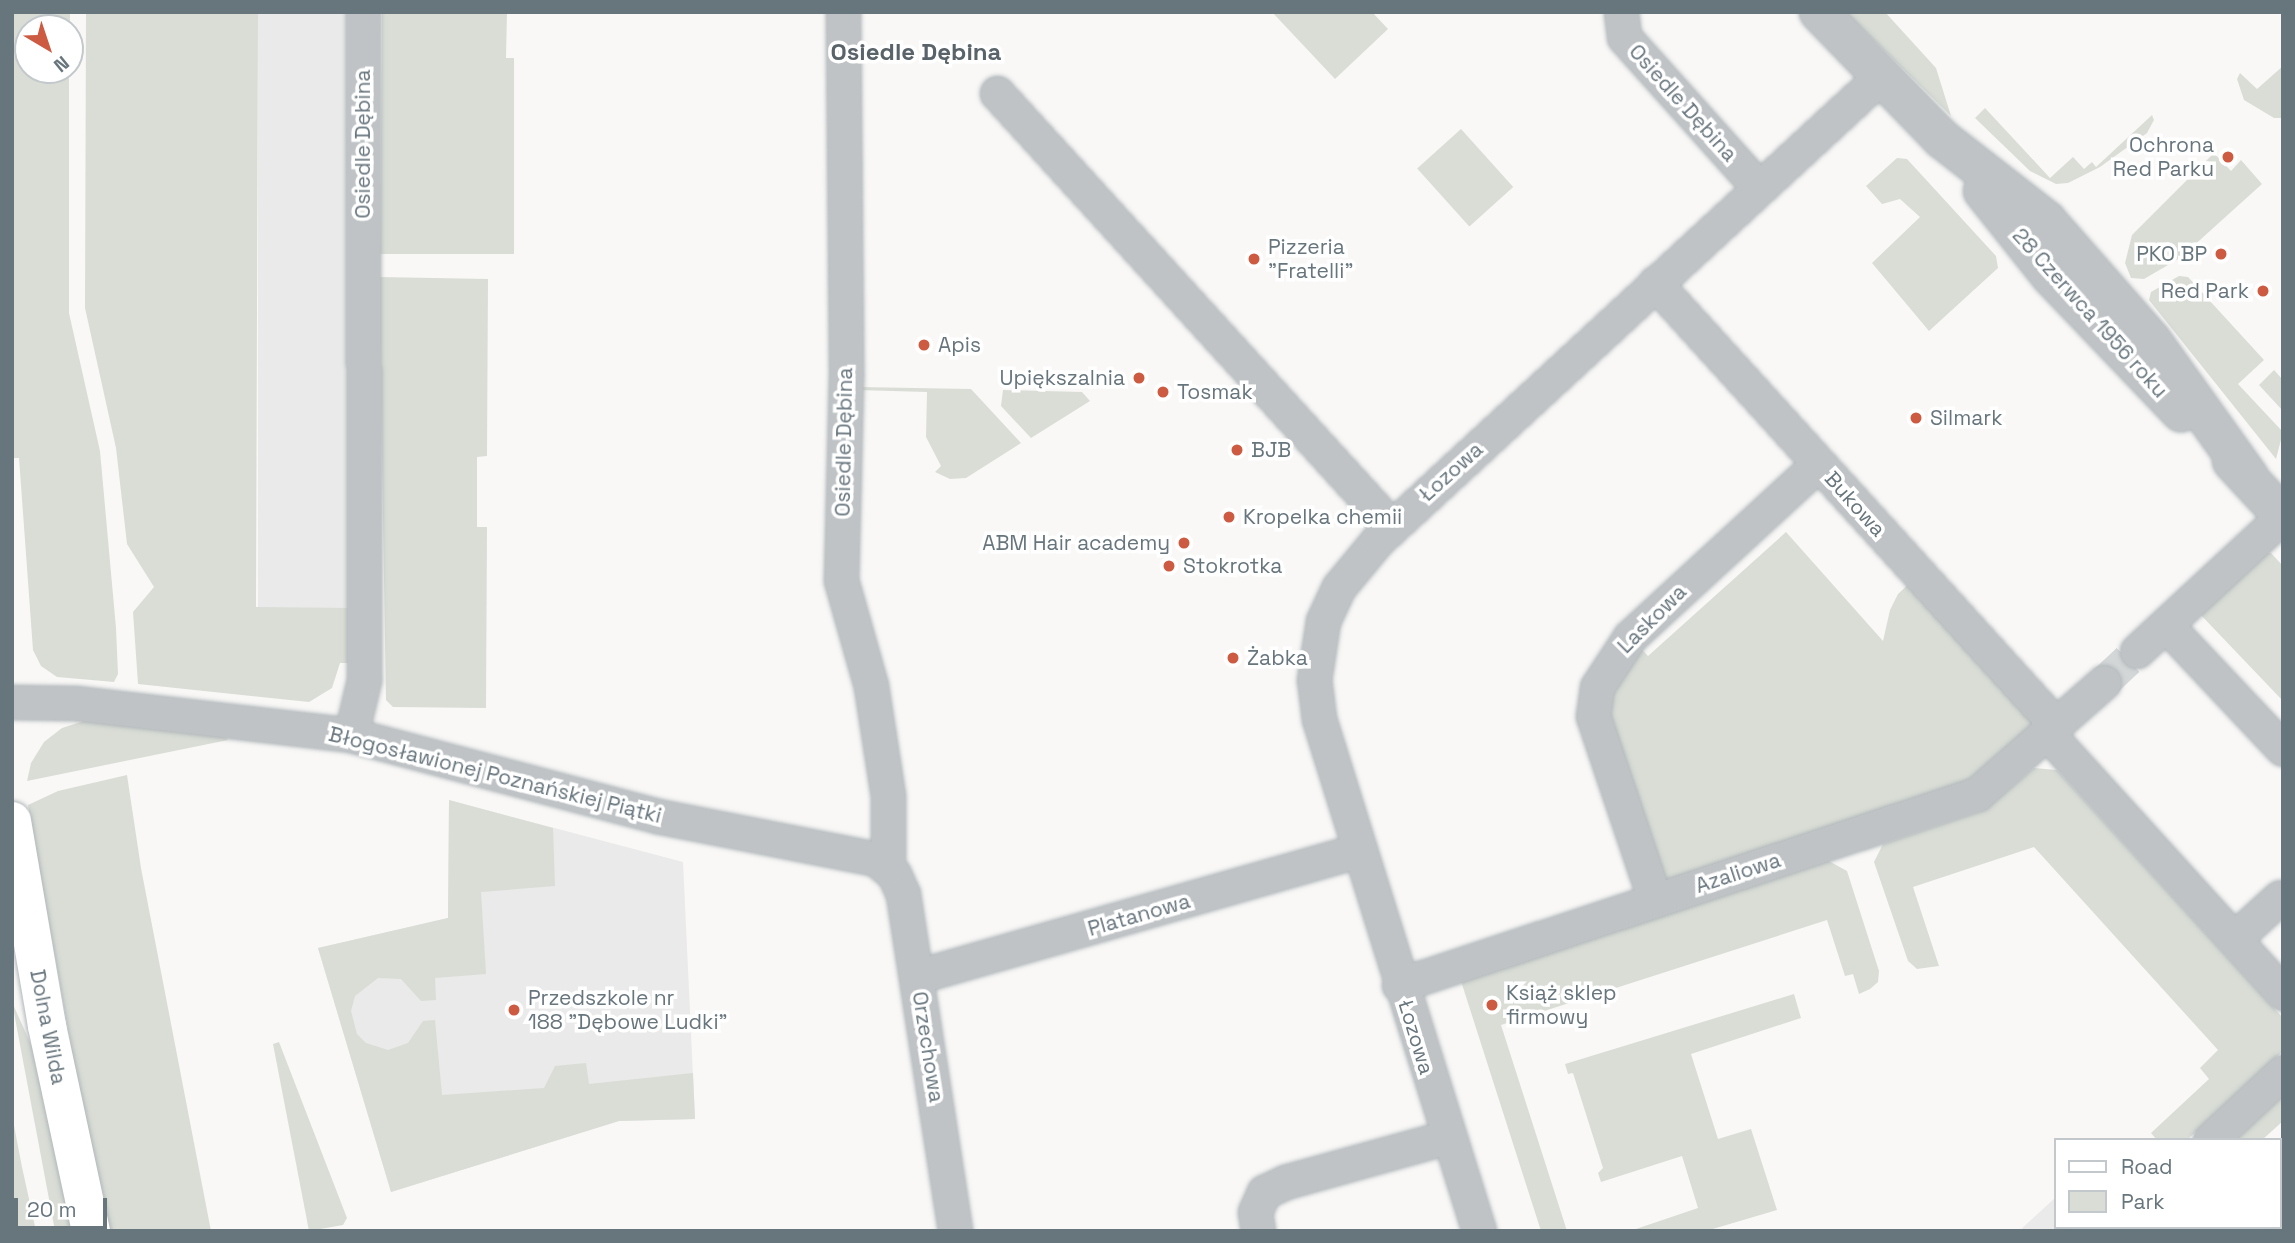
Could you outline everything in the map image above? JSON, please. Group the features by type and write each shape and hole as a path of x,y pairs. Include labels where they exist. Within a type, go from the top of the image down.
{"main road":[{"name":"Dolna Wilda","path":"12,821 47,1026 91,1231"}],"street":[{"name":"Osiedle Dębina","path":"351,735 364,680 363,12"},
{"name":"Osiedle Dębina","path":"842,12 846,378 841,580 871,686 888,796 888,867"},
{"name":"Osiedle Dębina","path":"1620,12 1624,37 1758,187"},
{"name":"28 Czerwca 1956 roku","path":"1819,12 1879,78 1942,139 2046,220 2152,341 2249,477 2283,516"},
{"name":"Łozowa","path":"1479,1231 1399,985 1320,719 1315,657 1323,621 1339,587 1392,527 1879,78"},
{"path":"997,93 1392,527"},
{"name":"Bukowa","path":"1655,283 1818,464 2283,993"},
{"name":"Laskowa","path":"1655,900 1593,716 1597,687 1626,640 1818,464"},
{"path":"2137,651 2283,516"},
{"path":"2166,625 2283,749"},
{"name":"Azaliowa","path":"1399,985 1977,794 2104,682"},
{"name":"Błogosławionej Poznańskiej Piątki","path":"12,702 75,703 351,735 657,816 856,853 888,867"},
{"name":"Platanowa","path":"918,976 1359,850"},
{"name":"Orzechowa","path":"888,867 902,894 918,976 955,1231"},
{"path":"2234,939 2280,897"},
{"path":"2212,1138 2283,1072"},
{"path":"1258,1231 1255,1212 1264,1192 1285,1182 1447,1137"}],"shaded area":[{"path":"258,12 351,12 351,608 258,608"},
{"name":"Przedszkole nr 188 \"Dębowe Ludki\"","path":"449,800 683,862 695,1119 619,1121 391,1192 318,948 448,918"},
{"path":"2054,1199 2054,1229 2207,1231 2019,1231"}],"green space":[{"path":"12,12 70,12 14,14 14,84 69,84 69,313 100,451 116,628 118,674 114,682 57,677 41,666 33,650 19,458 12,458"},
{"path":"86,12 258,12 256,607 349,608 348,663 340,663 332,688 309,702 138,684 133,612 154,587 127,544 116,448 85,308"},
{"path":"382,12 507,12 506,58 514,58 514,254 380,254"},
{"path":"1272,12 1372,12 1388,29 1335,79"},
{"path":"1845,12 1885,12 1936,68 1951,116"},
{"path":"2283,66 2283,118 2274,118 2244,100 2237,79 2240,73 2257,89"},
{"path":"1985,108 2050,178 2073,157 2084,169 2092,162 2096,167 2152,115 2154,120 2147,133 2100,167 2068,183 2056,184 2030,171 1975,118"},
{"path":"1461,129 1513,187 1469,226 1417,168"},
{"path":"2214,153 2231,171 2241,160 2262,184 2180,258 2144,279 2131,278 2125,263 2132,235"},
{"path":"1897,158 1907,159 1996,256 1998,268 1929,331 1872,263 1920,217 1900,199 1882,204 1866,186"},
{"path":"2179,276 2188,277 2264,360 2238,384 2283,432 2276,459 2149,300 2151,292"},
{"path":"379,277 488,279 487,456 477,457 477,527 487,527 486,708 393,707 386,700"},
{"path":"2274,370 2283,380 2283,411 2259,385"},
{"path":"859,387 971,389 1021,443 966,478 950,479 935,472 941,466 926,437 927,392 857,390"},
{"path":"1003,390 1082,392 1090,401 1031,438 1001,406"},
{"path":"1786,532 1883,641 1890,610 1898,594 1912,581 2046,727 1972,786 1665,889 1604,712 1634,641 1648,656"},
{"path":"2264,553 2271,553 2283,566 2283,701 2198,612"},
{"path":"87,720 221,733 228,740 27,781 31,763 44,742 62,728"},
{"path":"2034,768 2057,770 2283,1018 2283,1051 2189,1138 2155,1138 2151,1133 2209,1079 2200,1068 2218,1050 2034,847 1913,887 1939,966 1917,969 1908,961 1874,862 1883,844 1984,810"},
{"path":"127,775 141,868 211,1231 109,1231 90,1153 28,805 58,791"},
{"path":"449,800 553,828 555,886 481,892 486,974 435,978 436,1000 421,1001 401,979 378,978 355,996 351,1011 357,1034 366,1043 388,1050 408,1043 423,1021 435,1020 442,1095 544,1088 555,1066 586,1063 589,1084 693,1073 695,1119 619,1121 391,1192 318,948 448,918"},
{"path":"1827,860 1847,871 1879,971 1878,982 1870,989 1859,994 1853,974 1845,976 1827,920 1501,1025 1567,1231 1541,1231 1460,978"},
{"path":"1794,994 1801,1018 1691,1054 1718,1139 1751,1129 1777,1210 1706,1231 1630,1231 1698,1208 1682,1156 1601,1182 1598,1173 1603,1168 1573,1073 1568,1074 1565,1064"},
{"path":"12,1002 34,1051 74,1231 55,1231"},
{"path":"279,1042 347,1218 343,1225 309,1231 273,1044"},
{"path":"2283,1085 2283,1121 2264,1138 2226,1138"},
{"path":"12,1115 22,1167 36,1231 12,1231"}],"tunnel":[{"path":"2104,682 2137,651"}],"place":[{"name":"Ochrona Red Parku","path":"2228,157"},
{"name":"PKO BP","path":"2221,254"},
{"name":"Pizzeria \"Fratelli\"","path":"1254,259"},
{"name":"Red Park","path":"2263,291"},
{"name":"Apis","path":"924,345"},
{"name":"Upiększalnia","path":"1139,378"},
{"name":"Tosmak","path":"1163,392"},
{"name":"Silmark","path":"1916,418"},
{"name":"BJB","path":"1237,450"},
{"name":"Kropelka chemii","path":"1229,517"},
{"name":"ABM Hair academy","path":"1184,543"},
{"name":"Stokrotka","path":"1169,566"},
{"name":"Żabka","path":"1233,658"},
{"name":"Książ sklep firmowy","path":"1492,1005"},
{"name":"Przedszkole nr 188 \"Dębowe Ludki\"","path":"514,1010"}],"district":[{"name":"Osiedle Dębina","path":"916,52"}]}
